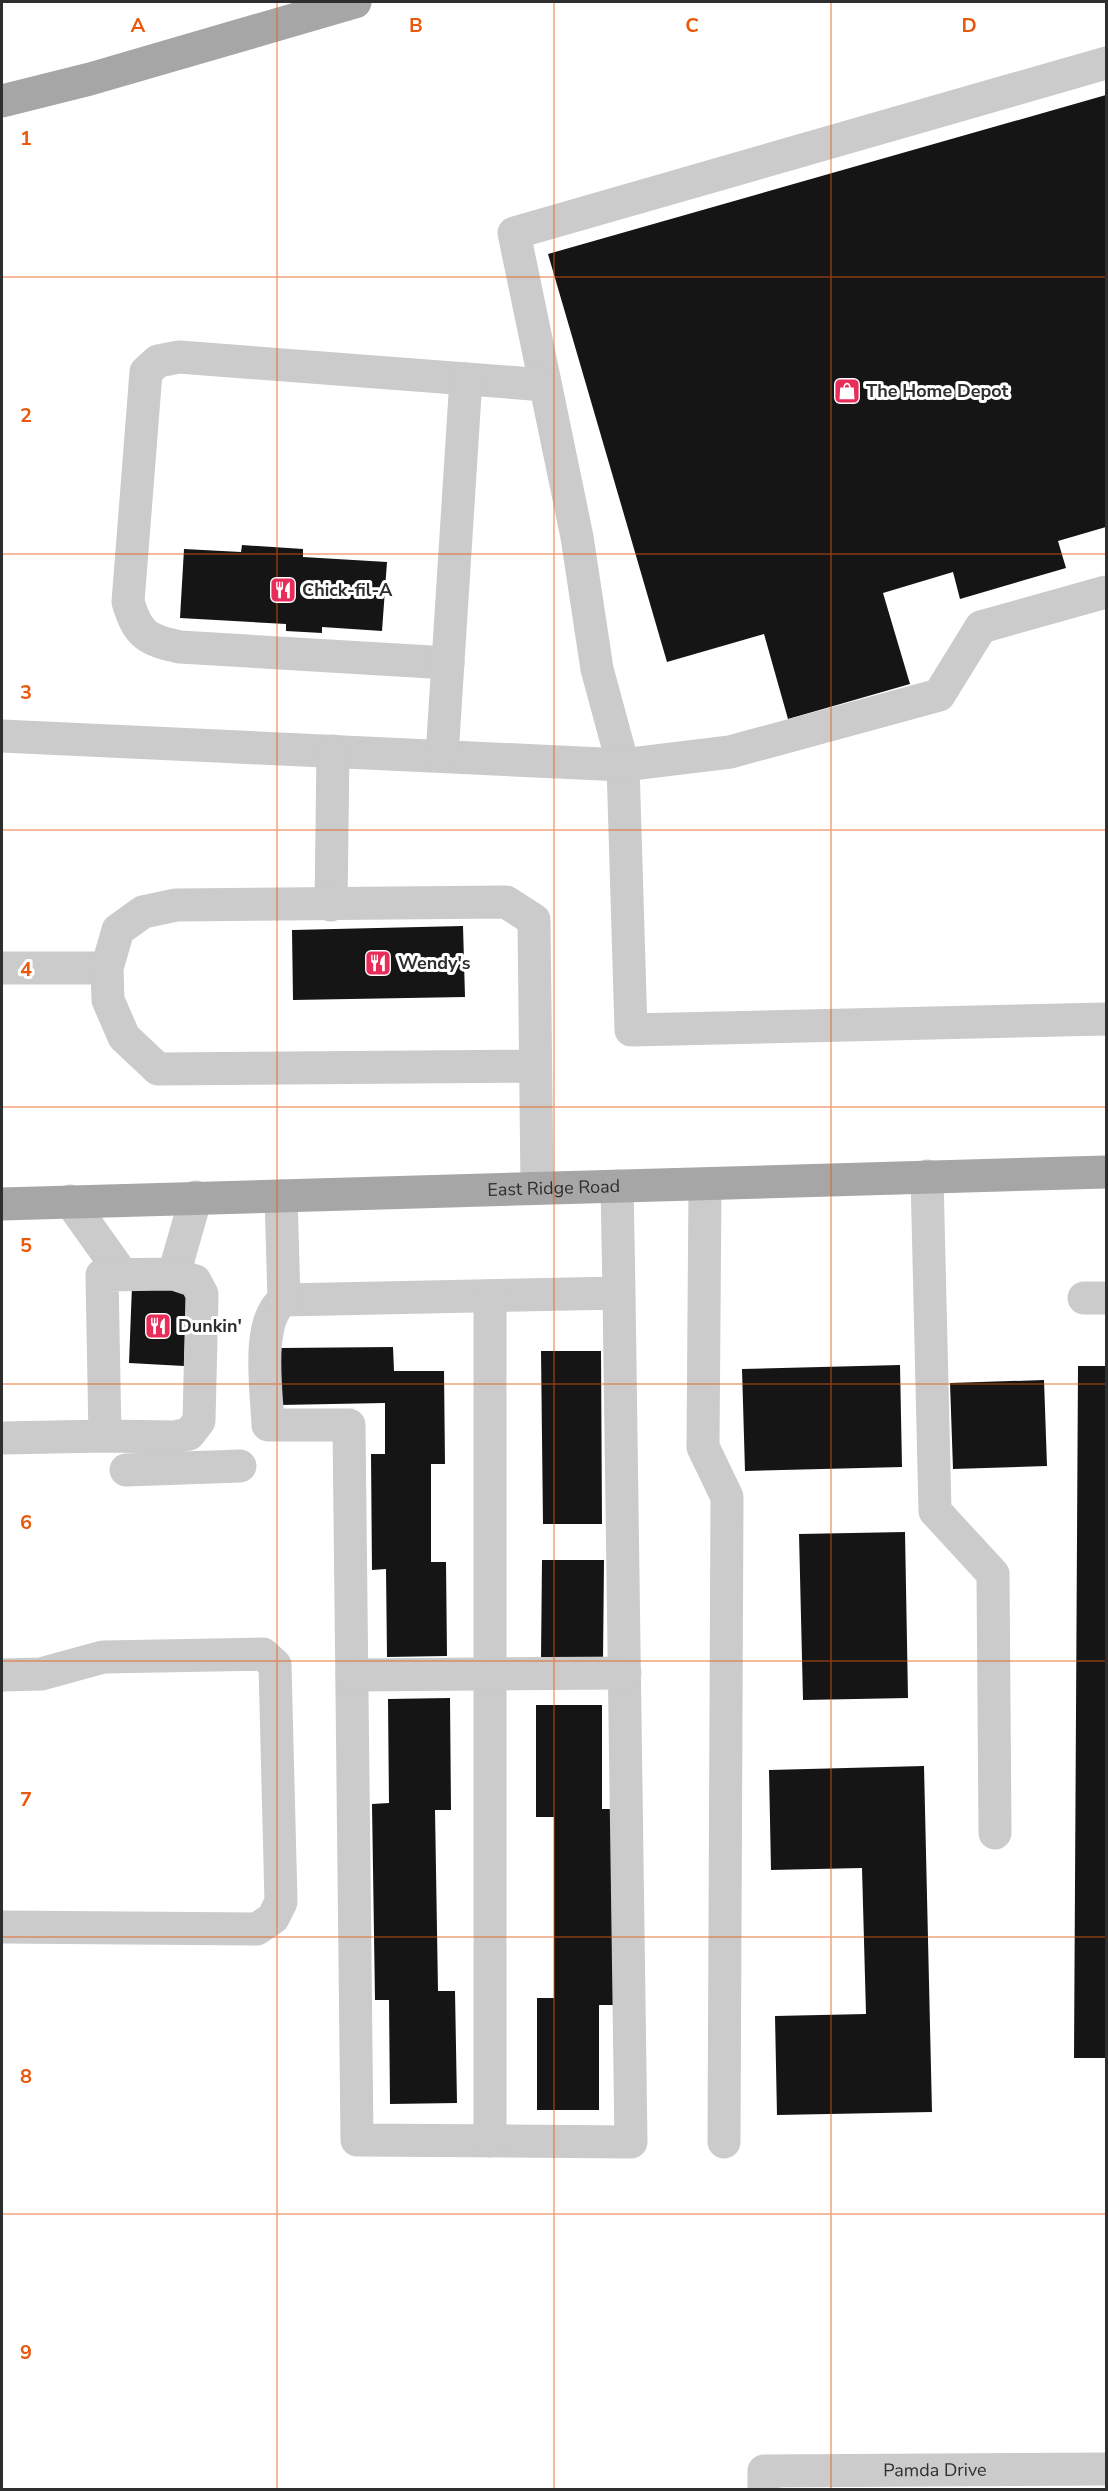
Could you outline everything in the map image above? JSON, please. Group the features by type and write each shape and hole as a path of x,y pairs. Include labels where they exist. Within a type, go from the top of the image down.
{"main road":[{"path":"2,101 155,61 355,2"},
{"name":"East Ridge Road","path":"2,1204 1107,1172"}],"street":[{"path":"1107,63 514,233 577,537 597,669 623,765 631,1030 1107,1019"},
{"path":"448,663 180,647 152,641 135,624 128,602 146,372 158,361 179,357 545,385"},
{"path":"442,756 466,379"},
{"path":"2,736 623,765 730,752 939,695 981,627 1107,592"},
{"path":"331,905 333,751"},
{"path":"535,1066 158,1069 124,1037 108,1000 107,968 118,930 143,912 176,905 506,902 534,920 537,1188"},
{"path":"2,968 107,968"},
{"path":"927,1176 934,1511 993,1574 995,1833"},
{"path":"705,1184 703,1447 727,1497 724,2142"},
{"path":"617,1186 620,1293 631,2142 357,2140 349,1425 267,1425 267,1325 276,1305 284,1300 620,1293"},
{"path":"281,1196 284,1300"},
{"path":"174,1274 196,1197"},
{"path":"70,1201 122,1275"},
{"path":"2,1437 174,1437 189,1434 199,1421 202,1294 195,1281 174,1274 102,1275 105,1436"},
{"path":"490,1296 490,2141"},
{"path":"126,1470 240,1466"},
{"path":"2,1675 41,1674 103,1657 263,1654 275,1665 280,1902 273,1918 257,1929 2,1927"},
{"path":"352,1675 625,1673"},
{"name":"Pamda Drive","path":"764,2480 1107,2469"}],"building":[{"name":"The Home Depot","path":"1106,95 1106,527 1058,541 1066,568 960,599 953,572 883,593 910,684 788,719 764,634 667,662 548,254"},
{"name":"Chick-fil-A","path":"242,545 303,549 303,557 387,562 382,631 322,627 322,633 286,631 286,624 180,618 184,549 241,552"},
{"name":"Wendy's","path":"463,926 465,997 293,1000 292,930"},
{"name":"Dunkin'","path":"132,1286 187,1288 184,1366 129,1363"},
{"path":"393,1347 394,1371 444,1371 445,1464 431,1464 431,1562 446,1562 447,1656 387,1657 386,1569 372,1570 371,1454 385,1454 385,1403 280,1405 280,1348"},
{"path":"541,1351 601,1351 602,1524 543,1524"},
{"path":"900,1365 902,1467 745,1471 742,1369"},
{"path":"1078,1366 1106,1366 1106,2058 1074,2058"},
{"path":"1044,1380 1047,1466 953,1469 950,1383"},
{"path":"905,1532 908,1698 803,1700 799,1534"},
{"path":"542,1560 604,1560 603,1660 541,1659"},
{"path":"450,1698 451,1810 435,1810 438,1991 455,1991 457,2103 390,2104 389,2000 375,2000 372,1804 389,1803 388,1699"},
{"path":"536,1705 602,1705 602,1809 616,1809 617,2005 599,2005 599,2110 537,2110 537,1998 554,1998 554,1817 536,1817"},
{"path":"924,1766 932,2112 777,2115 775,2016 866,2014 862,1868 771,1870 769,1770"}],"place":[{"name":"The Home Depot","path":"847,391"},
{"name":"Chick-fil-A","path":"283,590"},
{"name":"Wendy's","path":"378,963"},
{"name":"Dunkin'","path":"158,1326"}]}
